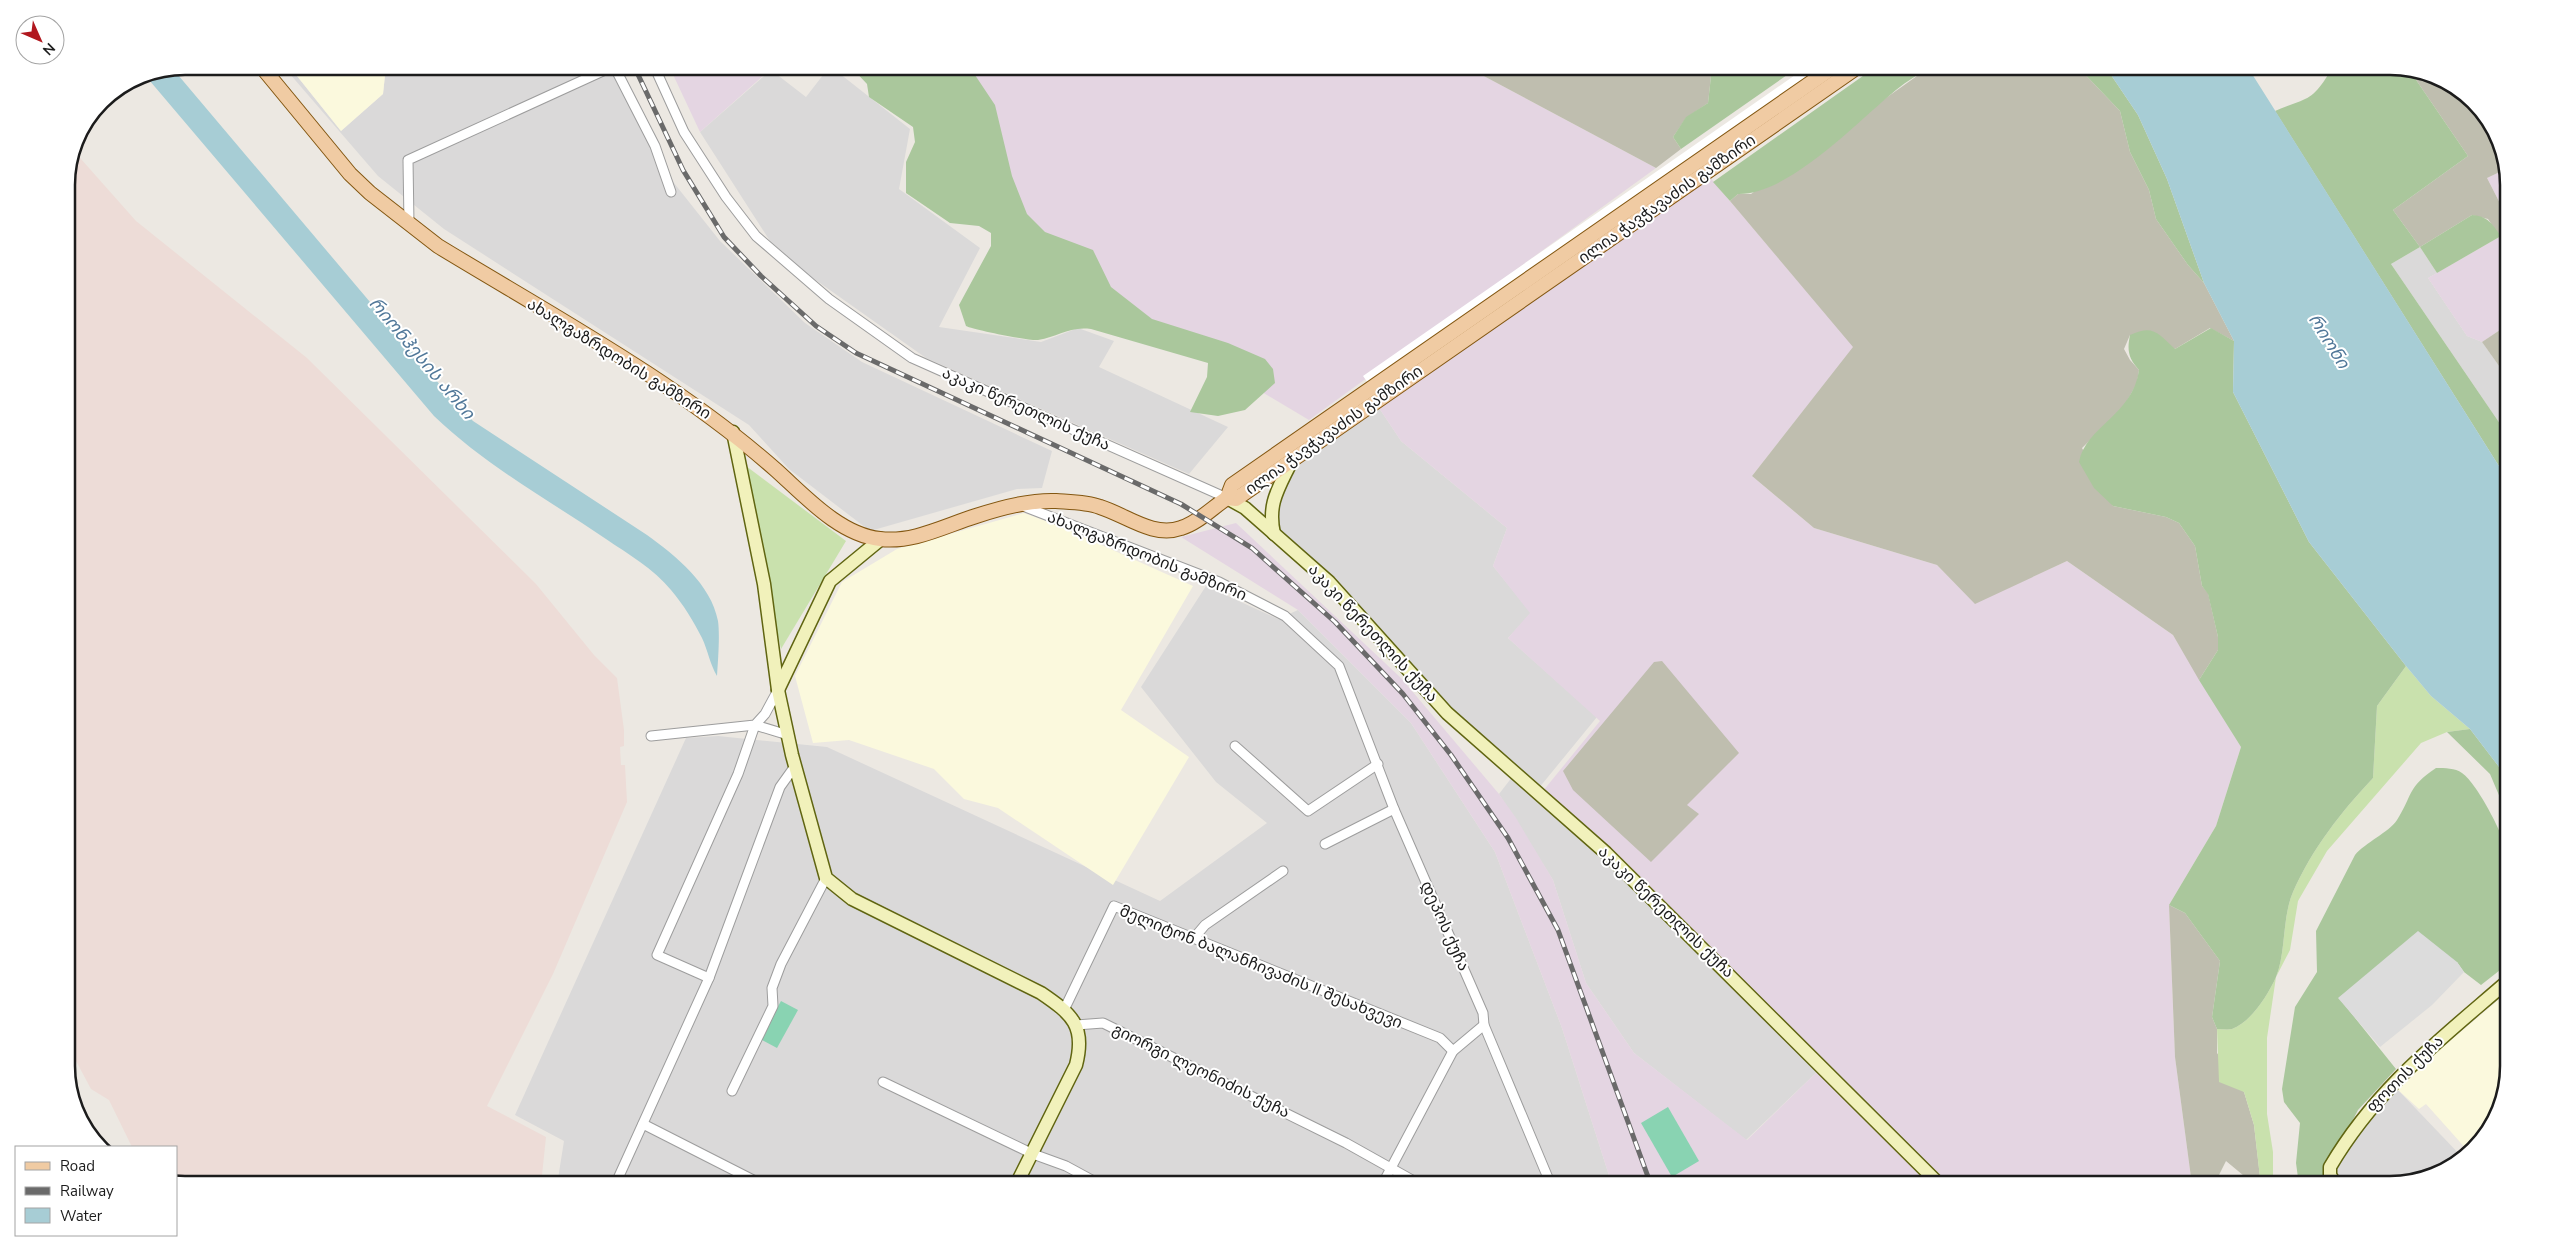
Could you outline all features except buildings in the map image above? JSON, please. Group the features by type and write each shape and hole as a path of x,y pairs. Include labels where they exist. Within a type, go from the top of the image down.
{"main road":[{"name":"ახალგაზრდობის გამზირი","path":"268,75 350,174 409,224 438,246 655,379 733,432 833,518 859,535 881,539 909,538 976,516 1046,501 1097,506 1151,528 1171,530 1187,526 1226,498"},
{"name":"ილია ჭავჭავაძის გამზირი","path":"1822,75 1372,394 1292,460 1236,499 1226,498 1232,485 1372,394 1846,75"}],"street":[{"path":"409,224 408,160 594,75"},
{"path":"619,75 655,146 671,192"},
{"name":"აკაკი წერეთლის ქუჩა","path":"658,75 684,132 726,197 756,236 829,299 912,358 1226,498 1244,508 1329,582 1447,713 1606,853 1931,1176"},
{"path":"733,432 764,584 778,690 826,878 852,899 1024,982 1064,1010 1076,1024 1080,1049 1076,1065 1021,1176"},
{"path":"1274,534 1270,516 1273,503 1292,460"},
{"name":"ახალგაზრდობის გამზირი","path":"1023,506 1219,582 1285,616 1339,666"},
{"path":"709,978 657,955 738,774 755,725 765,714 778,690 830,581 881,539"},
{"name":"დეპოს ქუჩა","path":"1339,666 1394,809 1483,1013 1484,1025 1547,1176"},
{"path":"651,736 755,725 788,735"},
{"path":"1235,746 1308,811 1378,764"},
{"path":"619,1176 709,978 780,787 796,766"},
{"path":"1325,844 1394,809"},
{"path":"1194,938 1212,920 1283,871"},
{"path":"732,1091 773,1006 772,988 781,964 826,878"},
{"name":"მელიტონ ბალანჩივაძის II შესახვევი","path":"1064,1010 1114,906 1440,1038 1453,1050"},
{"name":"ფოთის ქუჩა","path":"2331,1176 2330,1167 2369,1108 2398,1076 2500,988"},
{"name":"გიორგი ლეონიძის ქუჩა","path":"1076,1024 1103,1024 1237,1088 1346,1143 1405,1176"},
{"path":"1386,1176 1453,1050 1484,1025"},
{"path":"883,1082 1033,1154 1066,1166 1084,1176"},
{"path":"643,1124 745,1176"}],"shaded area":[{"path":"291,75 296,75 341,131 383,94 385,75 625,75 674,183 720,241 805,323 862,362 1052,451 1042,488 1017,489 870,531 789,469 749,425 444,229 378,176"},
{"path":"296,75 385,75 383,94 341,131"},
{"path":"673,75 764,75 700,132"},
{"path":"765,75 777,75 806,97 823,75 841,75 910,129 899,189 980,248 939,327 1041,342 1078,328 1114,341 1099,367 1228,427 1189,474 926,358 810,276 770,241 700,132"},
{"path":"936,75 1482,75 1656,168 1309,420 1210,361 1008,225"},
{"path":"1482,75 1710,75 1708,103 1686,118 1673,137 1681,149 1656,168"},
{"path":"1918,75 2086,75 2120,111 2130,152 2149,190 2156,219 2188,265 2204,283 2234,341 2210,328 2175,349 2130,335 2124,349 2130,360 2139,370 2137,383 2123,408 2082,448 2113,506 2166,517 2179,523 2195,546 2202,586 2208,593 2218,637 2218,650 2199,680 2173,635 2067,561 1975,604 1937,565 1814,528 1752,476 1853,347 1730,201 1738,194 1751,194"},
{"path":"2415,78 2432,83 2445,90 2468,107 2489,136 2499,172 2487,178 2500,203 2500,237 2488,219 2472,215 2420,247 2393,210 2468,156"},
{"path":"79,157 136,221 307,358 536,584 594,655 617,678 624,730 624,746 620,747 621,765 625,765 627,802 553,974 487,1106 546,1137 542,1176 178,1176 178,1146 132,1146 109,1100 91,1089 75,1059 75,178"},
{"path":"2499,172 2500,203 2487,178"},
{"path":"1708,175 1854,347 1752,476 1814,528 1937,565 1975,603 2067,561 2173,635 2241,747 2216,826 2169,905 2175,1057 2191,1176 1609,1176 1562,1028 1495,852 1411,723 1298,610 1181,537 1236,523 1401,678 1499,794 1516,818 1553,880 1586,983 1634,1053 1747,1140 1819,1070 1543,791 1600,721 1508,638 1530,613 1493,566 1507,528 1401,441 1377,405"},
{"path":"2500,237 2500,330 2482,342 2467,336 2428,278"},
{"path":"2420,247 2437,273 2428,278 2467,336 2482,342 2500,367 2500,424 2391,264"},
{"path":"2500,330 2500,367 2482,342"},
{"path":"1377,405 1401,441 1507,528 1493,566 1531,613 1508,638 1597,717 1534,794 1593,846 1819,1070 1746,1140 1634,1053 1586,983 1553,880 1499,794 1516,772 1467,728 1276,533 1277,498 1300,460"},
{"path":"1024,513 1059,526 1193,586 1121,710 1189,757 1113,885 998,808 964,799 934,769 849,740 813,743 795,676 842,582 897,549"},
{"path":"1206,586 1278,619 1298,610 1411,723 1495,852 1562,1028 1609,1176 558,1176 564,1141 515,1115 686,738 718,736 827,747 1160,901 1267,823 1216,782 1141,687"},
{"path":"1662,661 1739,753 1687,805 1699,814 1651,862 1573,790 1563,771 1654,662"},
{"path":"2169,905 2185,913 2220,961 2212,1017 2217,1029 2217,1053 2244,1092 2254,1125 2260,1176 2244,1176 2226,1161 2218,1176 2191,1176 2175,1057"},
{"path":"2418,931 2457,962 2464,972 2432,1005 2380,1047 2338,998"},
{"path":"2500,999 2500,1073 2498,1087 2492,1108 2468,1144 2464,1147 2426,1104 2419,1109 2397,1089 2407,1077"},
{"path":"2397,1089 2458,1152 2432,1168 2404,1175 2328,1176 2353,1137"}],"green space":[{"path":"858,75 975,75 995,105 1012,176 1027,214 1045,232 1093,250 1111,287 1152,319 1228,343 1265,359 1273,369 1275,383 1245,410 1218,416 1190,412 1207,377 1208,363 1091,329 1070,330 1038,340 1002,335 966,326 959,305 991,246 991,233 979,226 950,223 906,193 906,162 915,142 913,127 869,97 867,84"},
{"path":"1787,75 1681,149 1673,137 1686,117 1708,103 1711,76"},
{"path":"1864,75 1918,75 1896,90 1822,154 1779,183 1758,191 1738,194 1730,201 1713,182"},
{"path":"2086,75 2111,75 2138,115 2167,179 2204,283 2188,265 2156,219 2149,190 2130,152 2120,111"},
{"path":"2328,75 2397,75 2415,78 2468,156 2393,210 2420,247 2391,264 2500,424 2500,468 2275,111 2310,97"},
{"path":"2472,215 2486,219 2500,235 2500,237 2437,273 2420,247"},
{"path":"2211,328 2234,341 2233,392 2309,542 2406,666 2377,706 2373,778 2328,832 2309,861 2290,902 2279,968 2273,984 2264,1000 2252,1014 2232,1029 2217,1029 2212,1017 2220,961 2185,913 2169,905 2216,826 2241,747 2199,680 2218,650 2218,637 2208,594 2202,586 2195,546 2179,523 2166,517 2113,506 2094,488 2079,462 2083,450 2090,439 2119,409 2135,385 2139,370 2129,354 2130,335 2150,330 2175,349"},
{"path":"742,463 846,541 781,649"},
{"path":"2406,666 2431,696 2470,729 2447,732 2421,743 2327,851 2298,901 2290,950 2276,977 2281,958 2287,913 2293,892 2318,846 2350,804 2373,778 2377,706"},
{"path":"2470,729 2500,768 2500,798 2490,774 2447,732"},
{"path":"2436,768 2446,768 2462,773 2469,779 2483,800 2500,833 2500,970 2481,985 2464,972 2457,962 2339,998 2396,1069 2358,1110 2324,1176 2298,1176 2296,1163 2300,1123 2284,1102 2282,1089 2295,1007 2317,972 2316,931 2355,855 2393,825 2415,786"},
{"path":"2276,977 2267,1038 2267,1114 2273,1152 2273,1176 2260,1176 2254,1125 2244,1092 2219,1082 2217,1029 2232,1029 2246,1020 2264,1000"},
{"path":"781,1001 798,1010 777,1048 760,1039"},
{"path":"1668,1107 1699,1161 1671,1176 1641,1123"}],"water":[{"path":"178,75 452,399 473,421 647,535 691,572 708,595 718,621 717,676 702,638 692,619 675,595 657,575 632,556 495,466 434,416 150,81"},
{"name":"რიონი","path":"2111,75 2253,75 2500,468 2500,768 2470,729 2431,696 2309,542 2233,392 2234,341 2204,283 2167,179 2138,115"}],"pier":[{"path":"1795,75 1858,75 1384,405 1363,376"}],"railway":[{"path":"638,75 683,170 724,237 761,276 816,326 856,353 1181,504 1252,548 1335,622 1403,694 1451,755 1508,838 1558,930 1648,1176"}],"water label":[{"name":"რიონჰესის არხი","path":"422,358"}]}
